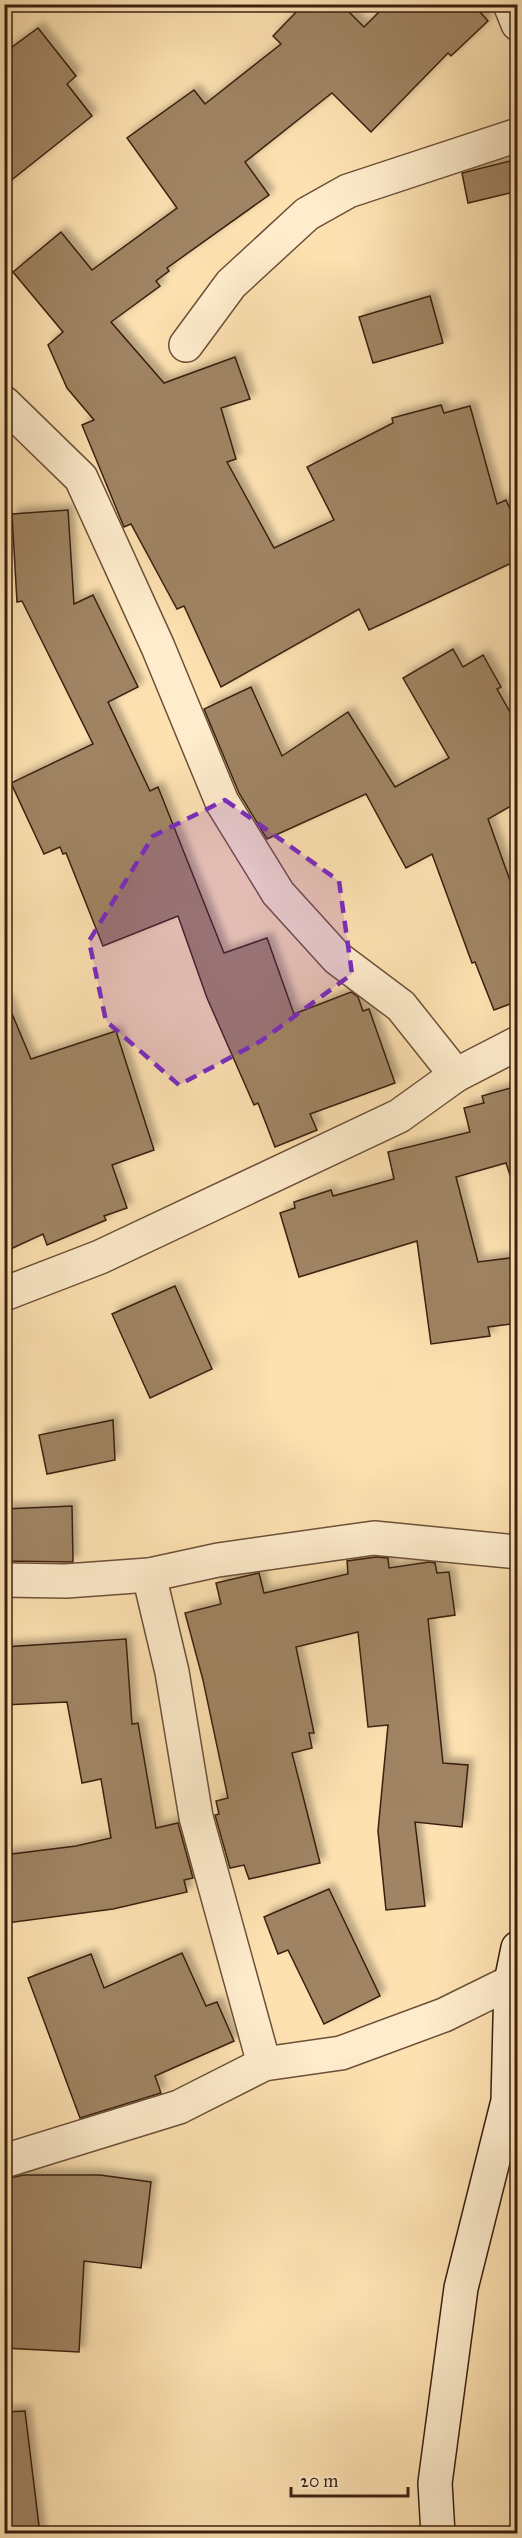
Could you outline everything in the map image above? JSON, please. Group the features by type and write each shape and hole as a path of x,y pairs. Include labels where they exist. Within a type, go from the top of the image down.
{"street":[{"path":"510,4 518,24"},
{"path":"186,345 231,284 307,214 348,191 518,135"},
{"path":"4,403 81,478 158,646 222,802 278,892 337,958 401,1006 456,1075"},
{"path":"4,1294 100,1257 399,1116 456,1075 518,1043"},
{"path":"4,1580 66,1581 149,1575 218,1560 374,1538 518,1552"},
{"path":"149,1575 172,1672 196,1817 264,2064"},
{"path":"438,2534 435,2483 448,2373 460,2288 508,2101 511,1982 518,1948"},
{"path":"4,2161 179,2107 264,2064 341,2053 444,2015 511,1982"}],"highlighted area":[{"path":"225,800 339,881 352,974 261,1041 179,1085 106,1021 89,941 153,836"}],"building":[{"path":"304,4 341,4 364,27 387,4 473,4 488,21 451,56 448,53 371,132 332,93 245,162 269,195 167,268 169,271 156,281 160,286 111,322 164,383 235,357 250,399 221,408 236,459 227,462 274,548 334,520 307,467 393,423 392,418 441,405 444,413 470,406 497,504 506,500 518,527 518,560 369,630 359,609 221,687 184,606 177,609 131,524 124,527 82,425 94,420 67,388 48,345 63,332 13,272 61,232 92,270 177,208 127,138 194,90 205,104 281,44 273,36"},
{"path":"38,28 76,76 67,84 92,116 4,186 4,53"},
{"path":"518,159 518,191 468,203 462,173"},
{"path":"430,296 443,343 373,363 359,317"},
{"path":"68,510 74,604 93,595 138,687 108,702 150,791 158,787 224,953 267,938 294,1014 351,992 358,997 363,1011 369,1009 395,1083 310,1114 317,1130 275,1147 258,1103 254,1105 207,998 178,916 103,946 66,853 63,854 60,847 44,854 11,783 93,744 22,601 17,602 12,514"},
{"path":"453,649 463,667 483,655 501,687 497,689 518,726 518,802 488,819 517,900 518,1001 494,1010 475,962 472,963 432,854 406,868 366,794 267,839 239,793 204,709 251,687 282,756 348,712 395,787 449,758 403,678"},
{"path":"5,997 31,1059 116,1031 154,1150 112,1165 127,1208 104,1216 106,1220 47,1245 43,1234 4,1252"},
{"path":"518,1086 518,1183 513,1184 506,1163 456,1177 478,1262 518,1257 518,1323 488,1327 490,1336 431,1344 417,1241 299,1277 280,1213 295,1208 294,1202 331,1190 333,1196 394,1179 388,1152 470,1132 464,1108 484,1103 482,1096"},
{"path":"175,1286 212,1369 150,1398 112,1314"},
{"path":"113,1420 115,1460 47,1474 39,1435"},
{"path":"72,1506 73,1562 4,1561 4,1509"},
{"path":"376,1557 388,1558 389,1568 429,1562 435,1563 437,1573 449,1572 455,1615 428,1619 443,1763 468,1765 462,1827 415,1822 425,1906 386,1910 378,1831 388,1725 368,1727 358,1632 296,1647 314,1733 309,1733 312,1748 292,1753 320,1863 249,1879 244,1865 230,1868 215,1815 219,1814 216,1801 228,1798 203,1680 185,1613 221,1604 216,1583 259,1573 264,1593 348,1574 347,1561"},
{"path":"126,1639 132,1724 138,1723 156,1828 178,1823 193,1878 184,1880 187,1892 113,1909 7,1923 4,1902 4,1855 76,1846 111,1838 101,1779 82,1783 67,1702 4,1705 4,1647"},
{"path":"329,1889 380,1996 324,2024 288,1950 278,1954 264,1917"},
{"path":"182,1953 206,2006 217,2002 234,2041 155,2076 161,2093 80,2118 28,1978 91,1954 104,1988"},
{"path":"24,2175 100,2175 151,2182 141,2268 84,2261 79,2352 4,2348 4,2179"},
{"path":"25,2411 40,2534 4,2534 4,2412"}]}
